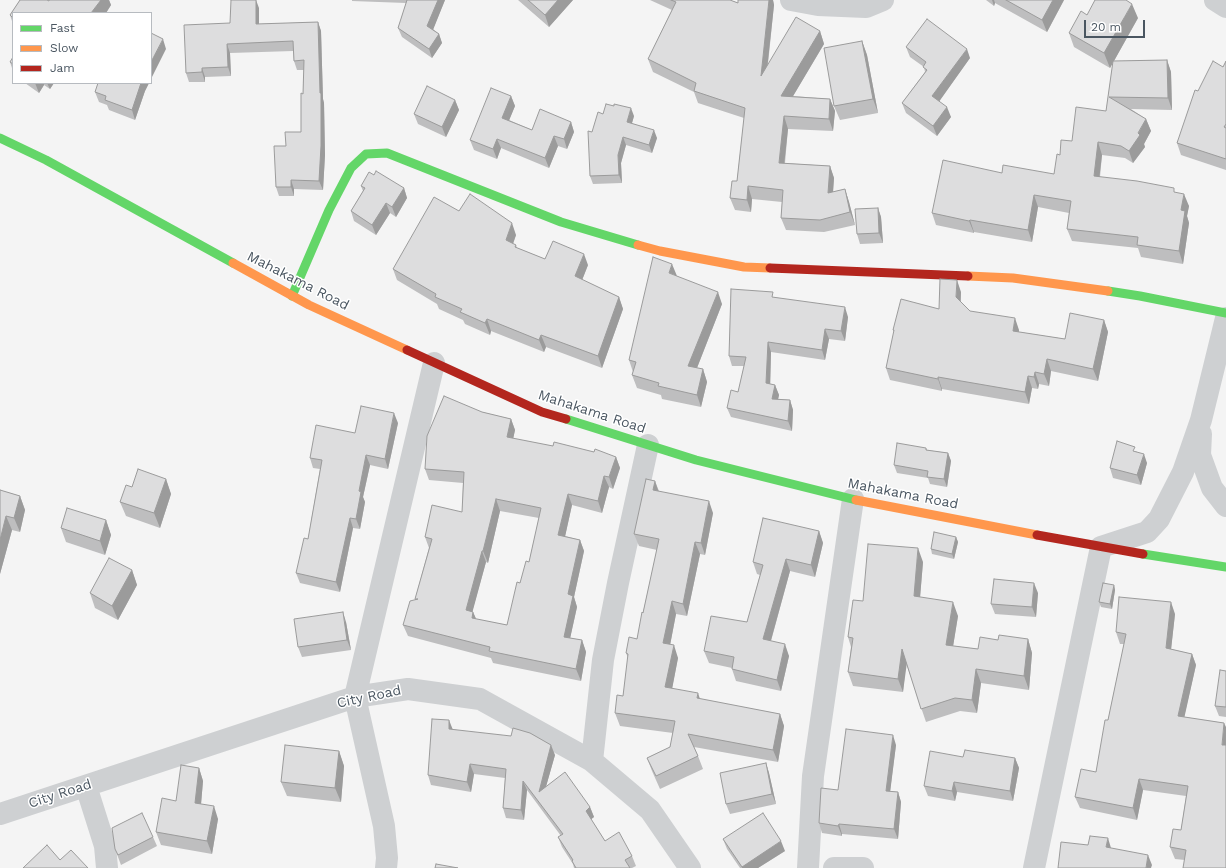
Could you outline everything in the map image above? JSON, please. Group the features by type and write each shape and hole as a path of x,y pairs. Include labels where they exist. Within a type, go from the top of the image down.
{"street":[{"path":"791,0 818,4 866,7 883,0"},
{"path":"1215,0 1226,7"},
{"name":"Mahakama Road","path":"0,138 46,160 309,305 542,412 696,460 853,499 1101,547 1226,567"},
{"path":"292,296 329,210 351,168 366,154 387,153 561,222 660,251 744,267 1013,278 1140,296 1226,313"},
{"path":"1034,868 1101,547 1147,532 1159,519 1183,472 1201,420 1226,318"},
{"path":"386,868 387,852 384,826 355,697 434,362"},
{"path":"1201,420 1200,456 1212,488 1226,506"},
{"path":"592,761 604,660 618,582 648,445"},
{"path":"808,868 813,776 853,499"},
{"name":"City Road","path":"0,814 355,697 408,689 480,699 592,761 650,810 690,868"},
{"path":"86,786 105,846 108,868"},
{"path":"834,868 863,868"}],"building":[{"path":"20,0 101,0 92,12 12,12"},
{"path":"231,0 256,0 256,24 318,22 321,93 321,146 319,181 291,180 291,187 276,187 274,146 286,146 285,132 301,132 301,93 303,94 304,60 294,61 293,41 227,44 228,67 202,68 202,72 186,73 184,25 230,23"},
{"path":"407,0 438,0 427,26 439,34 429,49 398,28"},
{"path":"528,0 558,0 545,15"},
{"path":"671,0 730,0 738,3 738,0 769,0 761,76 796,17 820,31 781,96 830,99 829,119 784,116 779,163 830,166 828,193 845,189 850,212 820,220 781,218 783,190 748,186 747,200 730,198 732,181 737,181 745,108 694,91 696,83 648,59 676,2"},
{"path":"1006,0 1053,0 1042,20"},
{"path":"1095,0 1126,0 1132,4 1104,53 1069,33 1081,11 1087,15"},
{"path":"927,19 967,49 932,96 947,107 933,126 902,103 927,70 923,67 926,62 906,47"},
{"path":"152,34 163,39 152,60"},
{"path":"862,41 873,99 834,106 824,48"},
{"path":"1167,60 1168,98 1109,97 1146,119 1138,133 1140,135 1129,151 1121,146 1098,142 1094,176 1137,181 1174,188 1174,192 1184,194 1181,210 1185,211 1179,251 1137,245 1138,237 1067,229 1071,201 1034,195 1028,230 969,221 932,213 943,160 1002,173 1003,165 1054,174 1057,154 1060,155 1061,140 1072,141 1076,107 1106,111 1113,61"},
{"path":"1213,61 1223,67 1226,61 1226,124 1224,127 1226,128 1226,159 1177,143 1195,90 1198,91"},
{"path":"98,84 141,84 132,110 105,100 106,96 95,92"},
{"path":"427,86 455,100 442,127 414,114"},
{"path":"491,88 511,96 502,118 532,130 540,109 571,122 564,139 554,136 545,158 497,139 493,149 470,140"},
{"path":"606,104 614,106 614,104 631,108 627,122 654,130 649,145 623,137 618,155 619,175 590,176 588,131 592,132 598,112 603,114"},
{"path":"376,171 404,188 392,207 386,203 372,225 351,211 365,188 361,186 369,172 374,175"},
{"path":"470,194 512,223 506,240 516,245 515,247 545,259 553,241 584,254 575,276 619,297 598,356 541,335 539,340 487,319 485,323 460,312 462,309 435,297 436,294 393,269 434,197 459,211"},
{"path":"878,208 879,233 857,234 855,209"},
{"path":"653,257 672,264 669,273 718,292 688,366 703,369 697,395 658,386 659,383 632,375 636,362 629,360"},
{"path":"940,279 957,280 956,297 970,311 1015,318 1013,331 1065,339 1070,313 1104,320 1093,369 1047,359 1044,374 1035,372 1034,377 1028,376 1025,392 938,377 938,379 886,368 893,330 901,299 939,309"},
{"path":"731,289 773,292 772,297 845,307 841,331 825,329 822,350 768,342 766,383 775,385 772,399 790,400 788,421 727,408 731,390 738,392 746,357 729,356"},
{"path":"444,396 482,412 511,419 507,437 553,446 554,442 594,452 595,449 616,457 609,477 604,476 598,501 568,494 558,535 580,540 568,594 573,596 564,637 582,640 576,669 489,651 490,647 403,625 410,601 418,599 415,599 432,539 425,537 432,505 462,512 464,472 425,469 427,436","holes":["496,499 541,508 529,562 526,561 520,583 517,582 507,625 472,618 473,612 466,610"]},
{"path":"361,406 394,413 385,459 366,455 359,491 361,492 356,519 350,518 336,582 296,573 304,538 308,539 322,460 310,458 316,425 355,433"},
{"path":"1117,441 1135,447 1133,451 1144,454 1137,475 1110,468"},
{"path":"897,443 926,448 926,450 948,453 944,479 927,477 928,471 894,465"},
{"path":"138,469 166,479 154,513 120,502 126,485 132,487"},
{"path":"646,479 655,481 653,490 709,501 701,543 695,542 683,604 672,601 663,643 674,645 665,687 698,693 697,698 780,714 773,750 688,734 698,756 656,776 647,758 670,747 675,721 615,713 617,695 623,696 628,654 626,653 629,637 637,639 659,539 634,534"},
{"path":"0,490 20,496 14,518 6,516 0,540"},
{"path":"67,508 106,520 100,541 61,528"},
{"path":"763,518 819,531 811,565 786,559 763,639 785,644 777,680 732,669 734,657 704,651 711,616 747,622 763,565 753,562"},
{"path":"934,532 956,537 952,554 931,549"},
{"path":"868,544 918,548 914,596 953,602 946,645 978,649 980,637 998,640 999,635 1028,639 1024,676 976,669 972,700 955,698 921,709 902,649 898,679 848,672 853,638 848,637 853,600 863,601"},
{"path":"109,558 132,570 112,606 90,593"},
{"path":"994,579 1034,583 1032,607 991,604"},
{"path":"1103,583 1114,585 1110,604 1099,602"},
{"path":"1119,597 1171,602 1166,648 1192,654 1178,716 1224,723 1222,745 1226,745 1226,868 1183,868 1186,850 1170,847 1173,829 1181,830 1188,786 1139,779 1133,808 1075,797 1081,769 1096,772 1105,720 1108,720 1126,634 1116,632"},
{"path":"343,612 347,640 298,647 294,619"},
{"path":"1220,670 1226,671 1226,707 1215,706"},
{"path":"432,719 449,720 449,729 511,736 513,728 530,733 551,745 539,792 565,772 590,807 586,811 605,841 619,832 632,856 625,860 630,868 576,868 572,861 573,860 558,837 563,834 523,781 521,810 503,808 506,769 470,764 467,782 428,775"},
{"path":"846,729 893,735 886,791 898,792 894,829 839,824 838,826 819,823 821,788 838,790"},
{"path":"285,745 339,751 335,788 281,782"},
{"path":"965,750 1015,758 1010,791 954,782 952,791 924,786 930,751 963,757"},
{"path":"766,763 772,794 726,804 720,773"},
{"path":"181,765 199,768 195,803 214,806 207,841 156,832 162,798 176,801"},
{"path":"142,813 153,837 118,855 115,849 112,828"},
{"path":"763,813 781,841 742,867 723,839"},
{"path":"1090,836 1108,838 1106,847 1148,855 1146,868 1058,868 1061,842 1088,845"},
{"path":"47,845 60,860 71,850 88,868 23,868"},
{"path":"436,864 458,868 435,868"}],"traffic: fast":[{"path":"0,138 46,160 233,263"},
{"path":"292,296 329,210 351,168 366,154 387,153 561,222 638,245"},
{"path":"1108,291 1226,313"},
{"path":"566,419 696,460 856,500"},
{"path":"1143,554 1226,567"}],"traffic: slow":[{"path":"638,245 660,251 744,267 770,268"},
{"path":"233,263 309,305 407,350"},
{"path":"968,276 1013,278 1108,291"},
{"path":"856,500 1037,535"}],"traffic: jam":[{"path":"770,268 968,276"},
{"path":"407,350 542,412 566,419"},
{"path":"1037,535 1143,554"}]}
